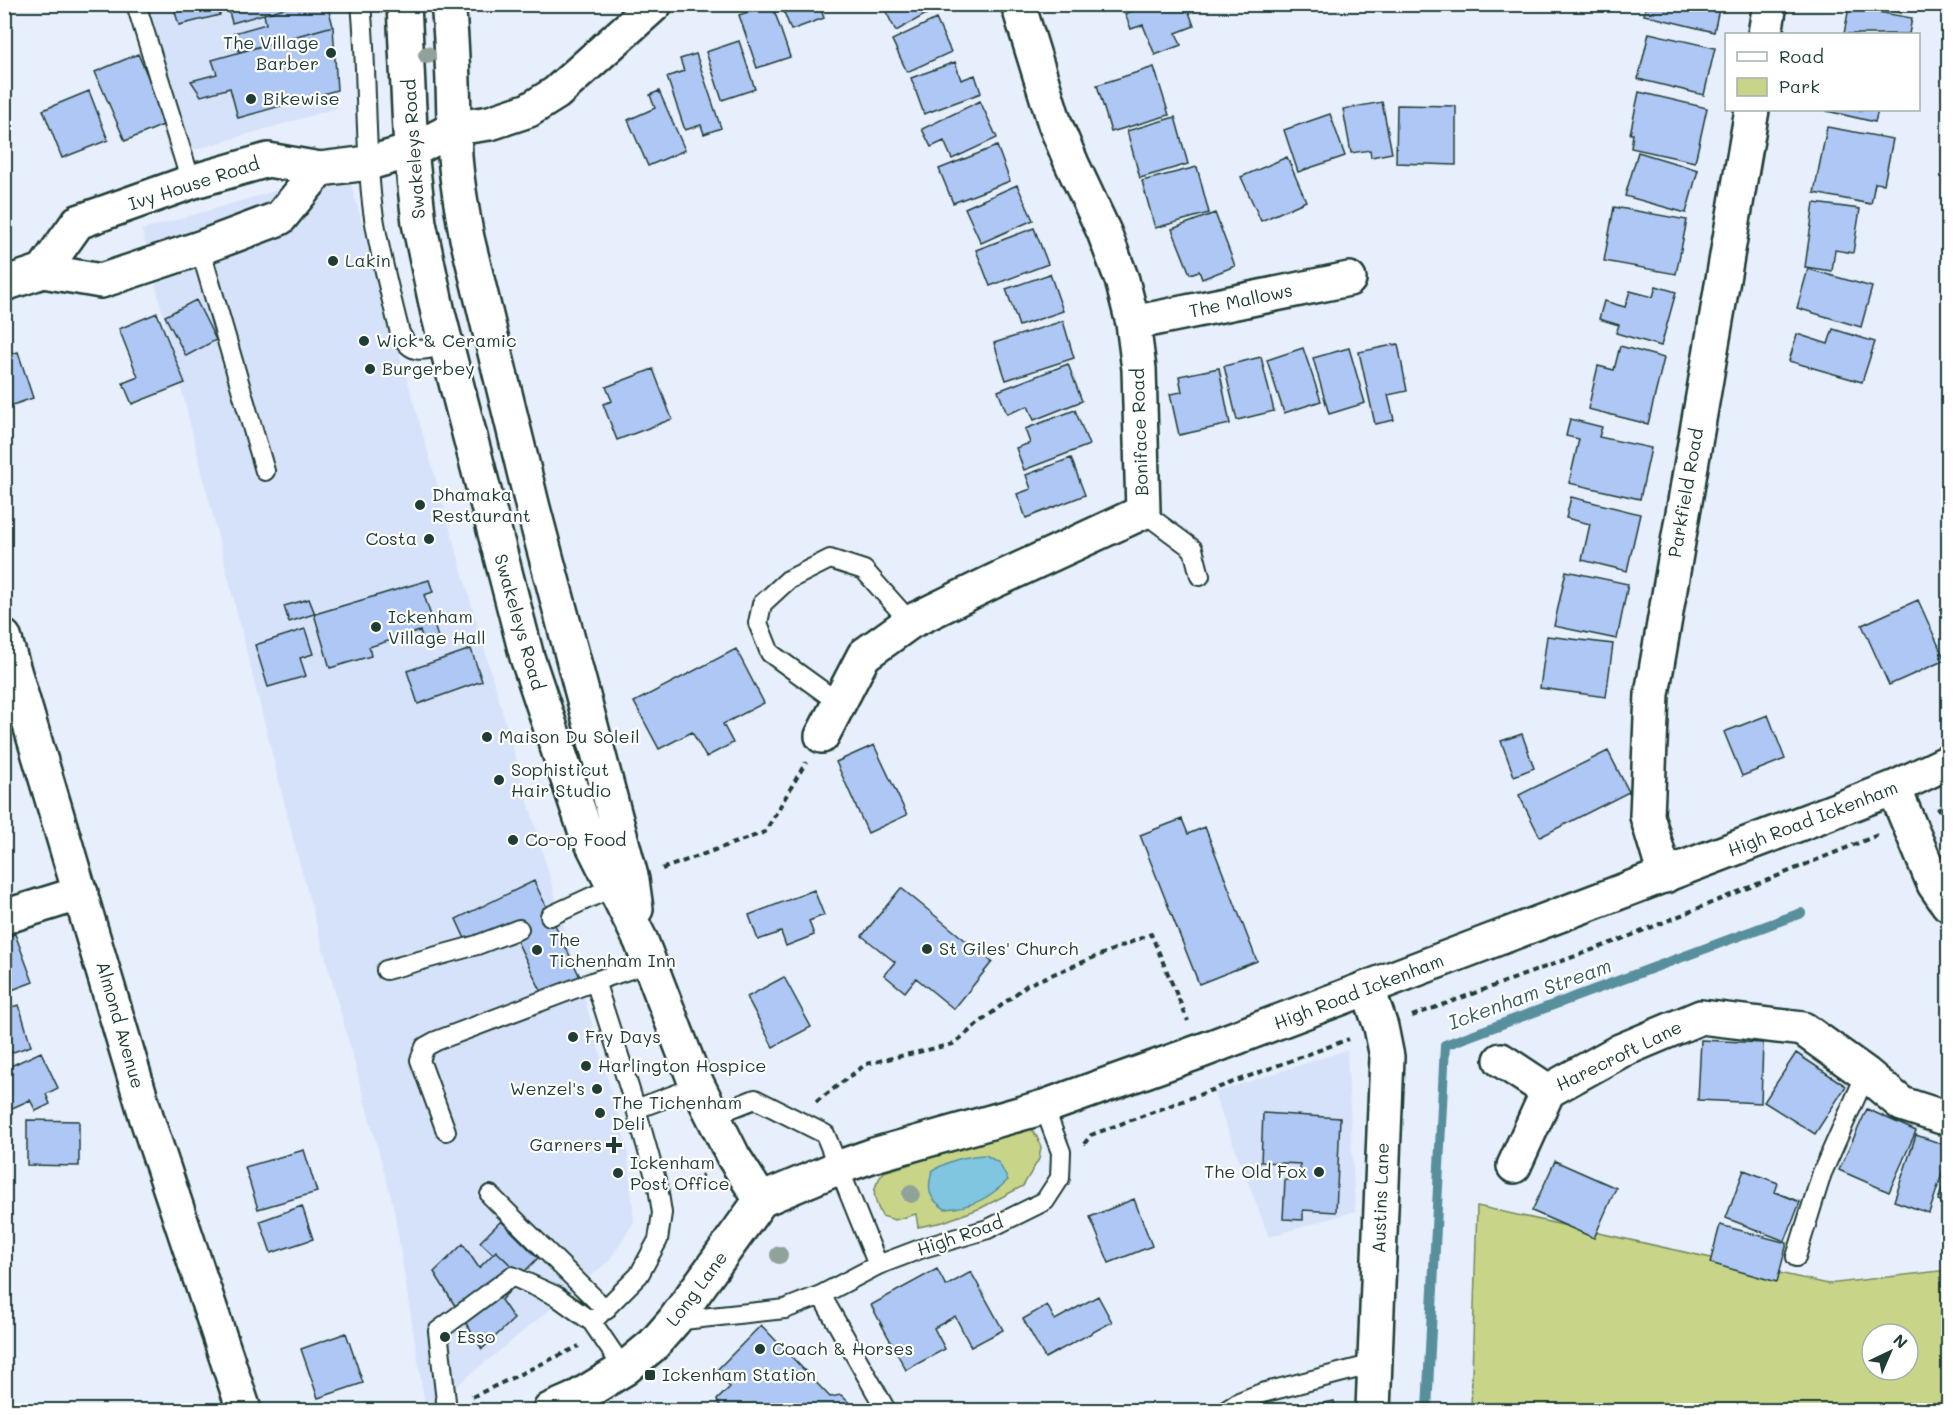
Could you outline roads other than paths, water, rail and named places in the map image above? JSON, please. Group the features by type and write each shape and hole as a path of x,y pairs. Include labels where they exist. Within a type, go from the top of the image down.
{"street":[{"name":"Swakeleys Road","path":"404,4 411,151 419,223 427,266 527,657 584,827 623,883"},
{"name":"Swakeleys Road","path":"448,4 460,197 476,279 623,883 645,952 698,1086 733,1156 761,1200"},
{"name":"Ivy House Road","path":"43,271 78,222 190,182 268,160 320,169 369,163 411,151 454,128 510,118 542,103 655,4"},
{"name":"Boniface Road","path":"822,736 864,655 910,622 1143,512 1139,369 1133,323 1122,280 1104,232 1056,124 1018,4"},
{"path":"1765,33 1770,4"},
{"name":"Parkfield Road","path":"1665,876 1647,816 1652,694 1752,111"},
{"path":"4,284 43,271 101,281 200,248 280,218 320,169"},
{"name":"The Mallows","path":"1133,323 1349,279"},
{"name":"Almond Avenue","path":"4,637 147,1119 244,1410"},
{"name":"High Road Ickenham","path":"761,1200 874,1155 1044,1107 1201,1051 1894,788 1948,762"},
{"path":"1894,788 1934,885 1948,904"},
{"path":"4,916 81,892"},
{"name":"Austins Lane","path":"1368,988 1381,1027 1387,1056 1373,1410"},
{"name":"Harecroft Lane","path":"1514,1166 1548,1091 1620,1051 1701,1017 1803,1029 1866,1074 1902,1104 1948,1117"},
{"name":"Harecroft Lane","path":"1501,1060 1548,1091"},
{"name":"Long Lane","path":"567,1407 624,1369 653,1345 674,1321 761,1200"}],"lane":[{"path":"136,4 190,182"},
{"path":"361,4 365,45 369,163 376,232 400,333 407,345 418,351 447,344"},
{"path":"200,248 265,471"},
{"path":"1143,512 1193,549 1200,576"},
{"path":"839,704 770,653 758,623 762,603 788,580 830,559 864,570 910,622"},
{"path":"550,916 623,883"},
{"path":"386,970 477,945 519,929"},
{"path":"447,1131 420,1059 425,1047 595,981 645,952"},
{"path":"595,981 636,1109 658,1187 662,1213 658,1240 639,1275 599,1316"},
{"path":"1796,1257 1822,1173 1866,1074"},
{"path":"636,1109 698,1086"},
{"path":"712,1116 755,1099 825,1134 878,1265"},
{"name":"High Road","path":"674,1321 785,1309 821,1295 878,1265 923,1248 988,1229 1045,1201 1060,1178 1061,1152 1044,1107"},
{"path":"490,1196 599,1316 624,1369"},
{"path":"447,1410 438,1331 512,1276 599,1316"},
{"path":"821,1295 886,1410"},
{"path":"1227,1410 1239,1402 1262,1393 1374,1364"}],"water":[{"path":"986,1155 999,1163 1008,1180 994,1192 972,1204 945,1209 935,1201 929,1188 932,1171 958,1159"}],"waterway":[{"name":"Ickenham Stream","path":"1427,1410 1445,1045 1801,913"}],"place":[{"name":"The Village Barber","path":"331,53"},
{"name":"Bikewise","path":"251,99"},
{"name":"Lakin","path":"333,261"},
{"name":"Wick & Ceramic","path":"364,341"},
{"name":"Burgerbey","path":"370,369"},
{"name":"Dhamaka Restaurant","path":"420,505"},
{"name":"Costa","path":"429,539"},
{"name":"Ickenham Village Hall","path":"376,627"},
{"name":"Maison Du Soleil","path":"487,737"},
{"name":"Sophisticut Hair Studio","path":"499,780"},
{"name":"Co-op Food","path":"513,840"},
{"name":"St Giles' Church","path":"927,949"},
{"name":"The Tichenham Inn","path":"537,950"},
{"name":"Fry Days","path":"573,1037"},
{"name":"Harlington Hospice","path":"586,1066"},
{"name":"Wenzel's","path":"597,1089"},
{"name":"The Tichenham Deli","path":"600,1113"},
{"name":"Garners","path":"614,1145"},
{"name":"The Old Fox","path":"1319,1172"},
{"name":"Ickenham Post Office","path":"618,1173"},
{"name":"Esso","path":"445,1337"},
{"name":"Coach & Horses","path":"760,1349"},
{"name":"Ickenham Station","path":"650,1375"}]}
